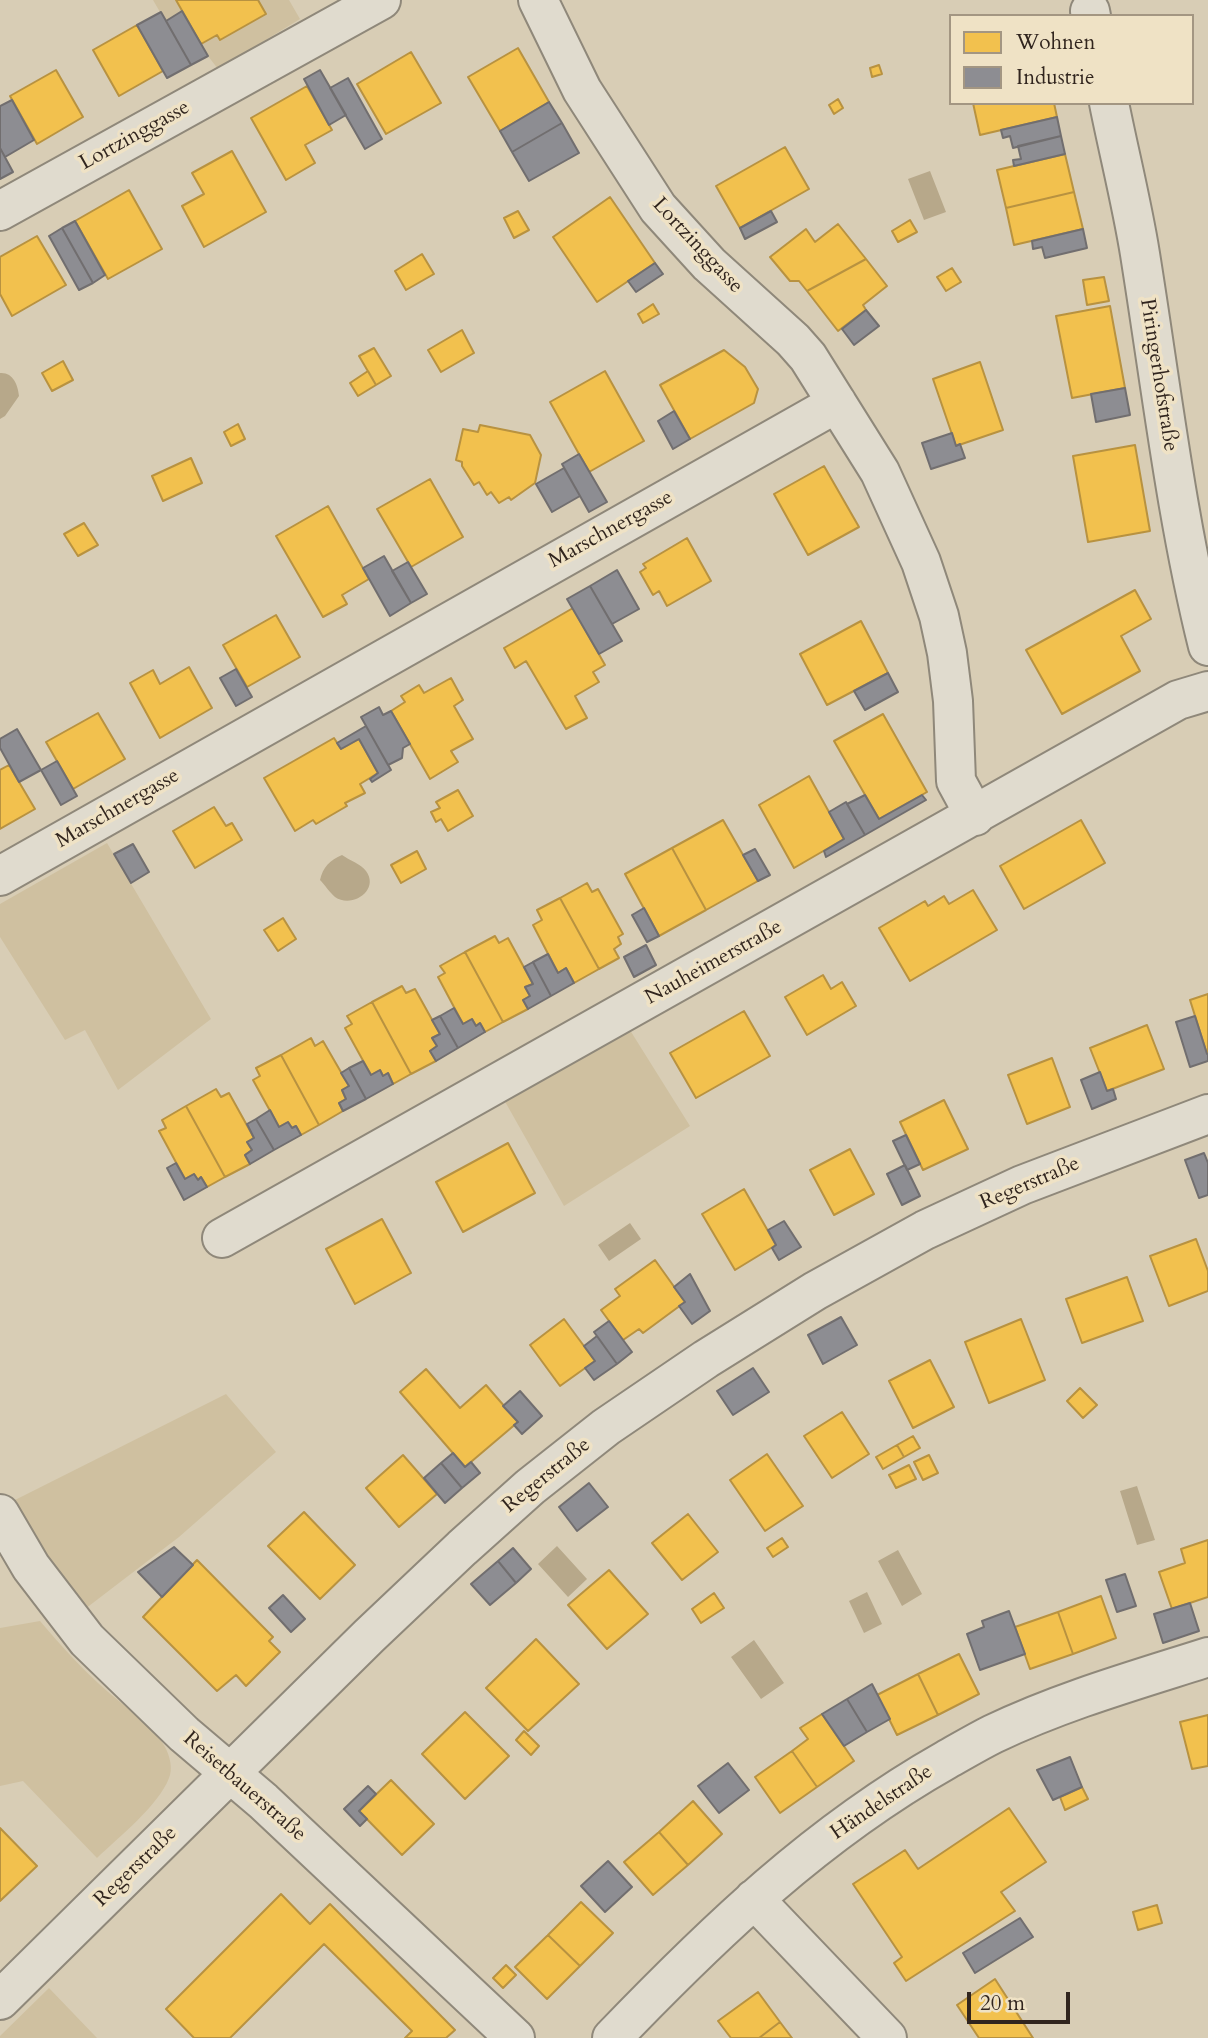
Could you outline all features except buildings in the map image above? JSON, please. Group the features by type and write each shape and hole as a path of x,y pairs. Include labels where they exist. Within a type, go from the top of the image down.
{"street":[{"name":"Lortzinggasse","path":"0,211 381,0"},
{"name":"Lortzinggasse","path":"538,0 582,90 658,208 709,264 793,340 808,357 837,403"},
{"name":"Piringerhofstraße","path":"1109,105 1139,251 1176,494 1208,646"},
{"path":"837,403 880,472 921,562 939,616 947,653 953,701 956,781 975,816"},
{"name":"Marschnergasse","path":"0,876 837,403"},
{"name":"Nauheimerstraße","path":"222,1238 1178,700 1208,691"},
{"name":"Regerstraße","path":"0,2000 369,1636 462,1548 530,1487 606,1427 706,1359 814,1291 925,1230 1022,1185 1208,1114"},
{"name":"Reisetbauerstraße","path":"0,1514 31,1567 87,1640 184,1734 263,1801 515,2038"},
{"name":"Händelstraße","path":"612,2038 681,1966 754,1899 852,1819 913,1779 992,1734 1067,1703 1208,1657"},
{"path":"754,1899 887,2038"}],"shaded area":[{"path":"153,0 289,0 300,19 218,69 208,56 191,65 199,79"},
{"path":"930,171 946,212 924,220 908,179"},
{"path":"0,373 5,373 14,380 19,396 0,419"},
{"path":"107,843 211,1019 118,1090 85,1030 65,1040 0,937 0,904"},
{"path":"342,855 364,869 369,878 367,891 349,901 335,897 320,880 328,864"},
{"path":"628,1027 690,1126 564,1206 503,1098"},
{"path":"630,1223 641,1239 609,1261 598,1245"},
{"path":"226,1394 276,1452 179,1537 85,1609 63,1583 11,1502"},
{"path":"1137,1486 1155,1540 1137,1545 1120,1491"},
{"path":"557,1546 587,1579 568,1597 538,1564"},
{"path":"898,1550 922,1594 902,1606 878,1561"},
{"path":"867,1592 882,1624 864,1633 849,1601"},
{"path":"40,1621 89,1675 154,1731 170,1758 170,1774 156,1799 137,1821 97,1858 23,1781 0,1786 0,1628"},
{"path":"754,1640 784,1683 761,1699 731,1657"},
{"path":"49,1988 97,2038 0,2038 0,2036"}]}
